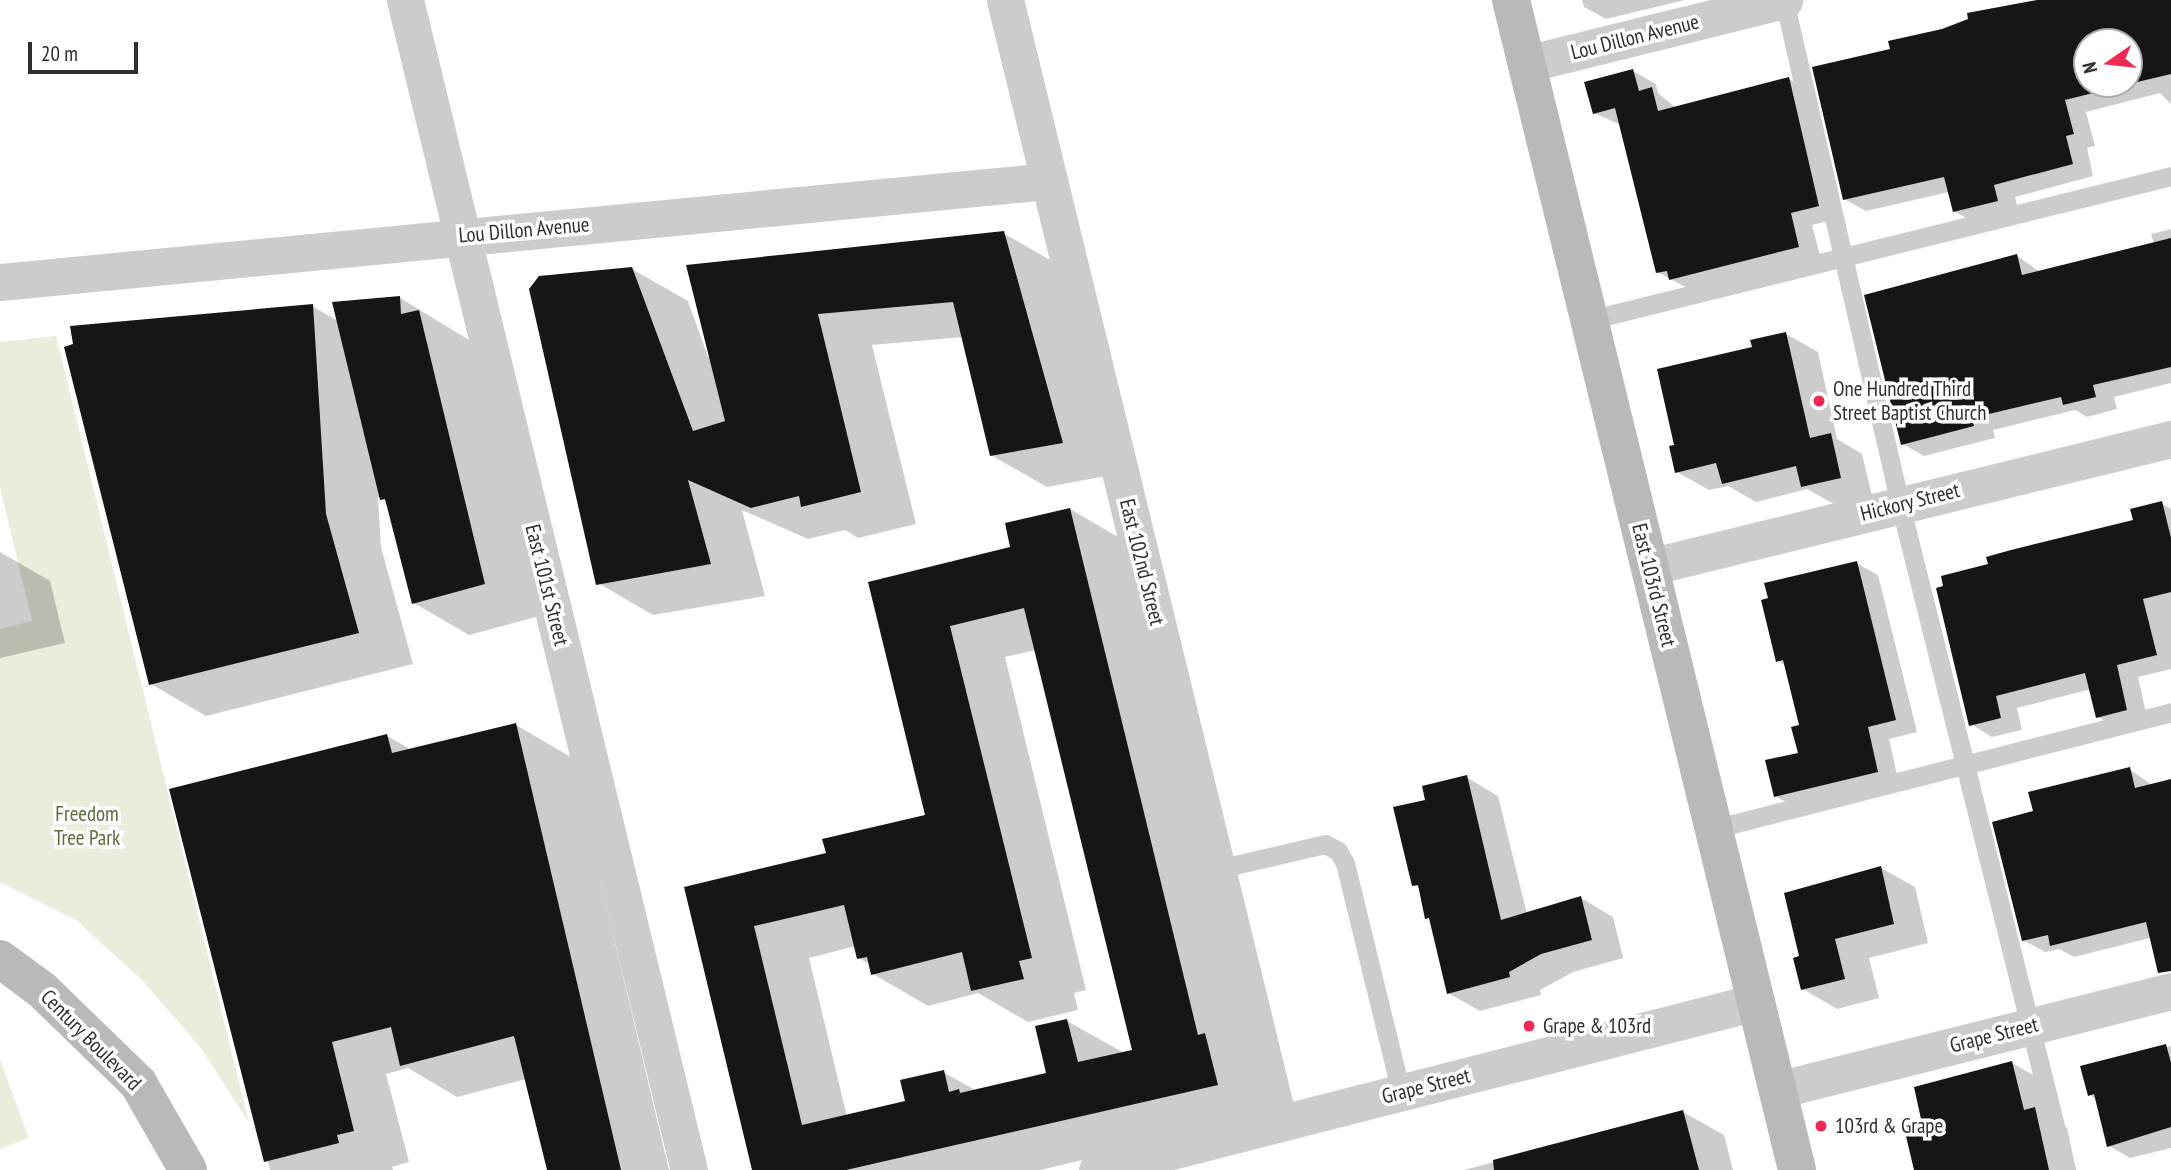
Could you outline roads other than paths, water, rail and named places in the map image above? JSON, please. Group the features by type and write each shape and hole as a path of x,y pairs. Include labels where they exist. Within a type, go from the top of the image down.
{"street":[{"name":"East 101st Street","path":"405,0 689,1170"},
{"name":"East 102nd Street","path":"1004,0 1279,1124"},
{"name":"East 103rd Street","path":"1511,0 1797,1170"},
{"name":"Lou Dillon Avenue","path":"1526,64 1784,0"},
{"name":"Lou Dillon Avenue","path":"0,282 1049,181"},
{"name":"Hickory Street","path":"1649,566 2171,439"},
{"name":"Century Boulevard","path":"0,959 41,990 138,1083 188,1170"},
{"name":"Grape Street","path":"1777,1090 2171,992"},
{"name":"Grape Street","path":"1097,1170 1756,1002"}],"lane":[{"path":"1784,0 1899,504 2066,1170"},
{"path":"1589,320 2171,176"},
{"path":"1713,828 1964,762 2171,712"},
{"path":"1217,869 1325,844 1338,850 1345,863 1401,1093"}],"place":[{"name":"One Hundred Third Street Baptist Church","path":"1819,401"},
{"name":"Grape & 103rd","path":"1529,1026"},
{"name":"103rd & Grape","path":"1821,1126"}],"park label":[{"name":"Freedom Tree Park","path":"87,826"}]}
